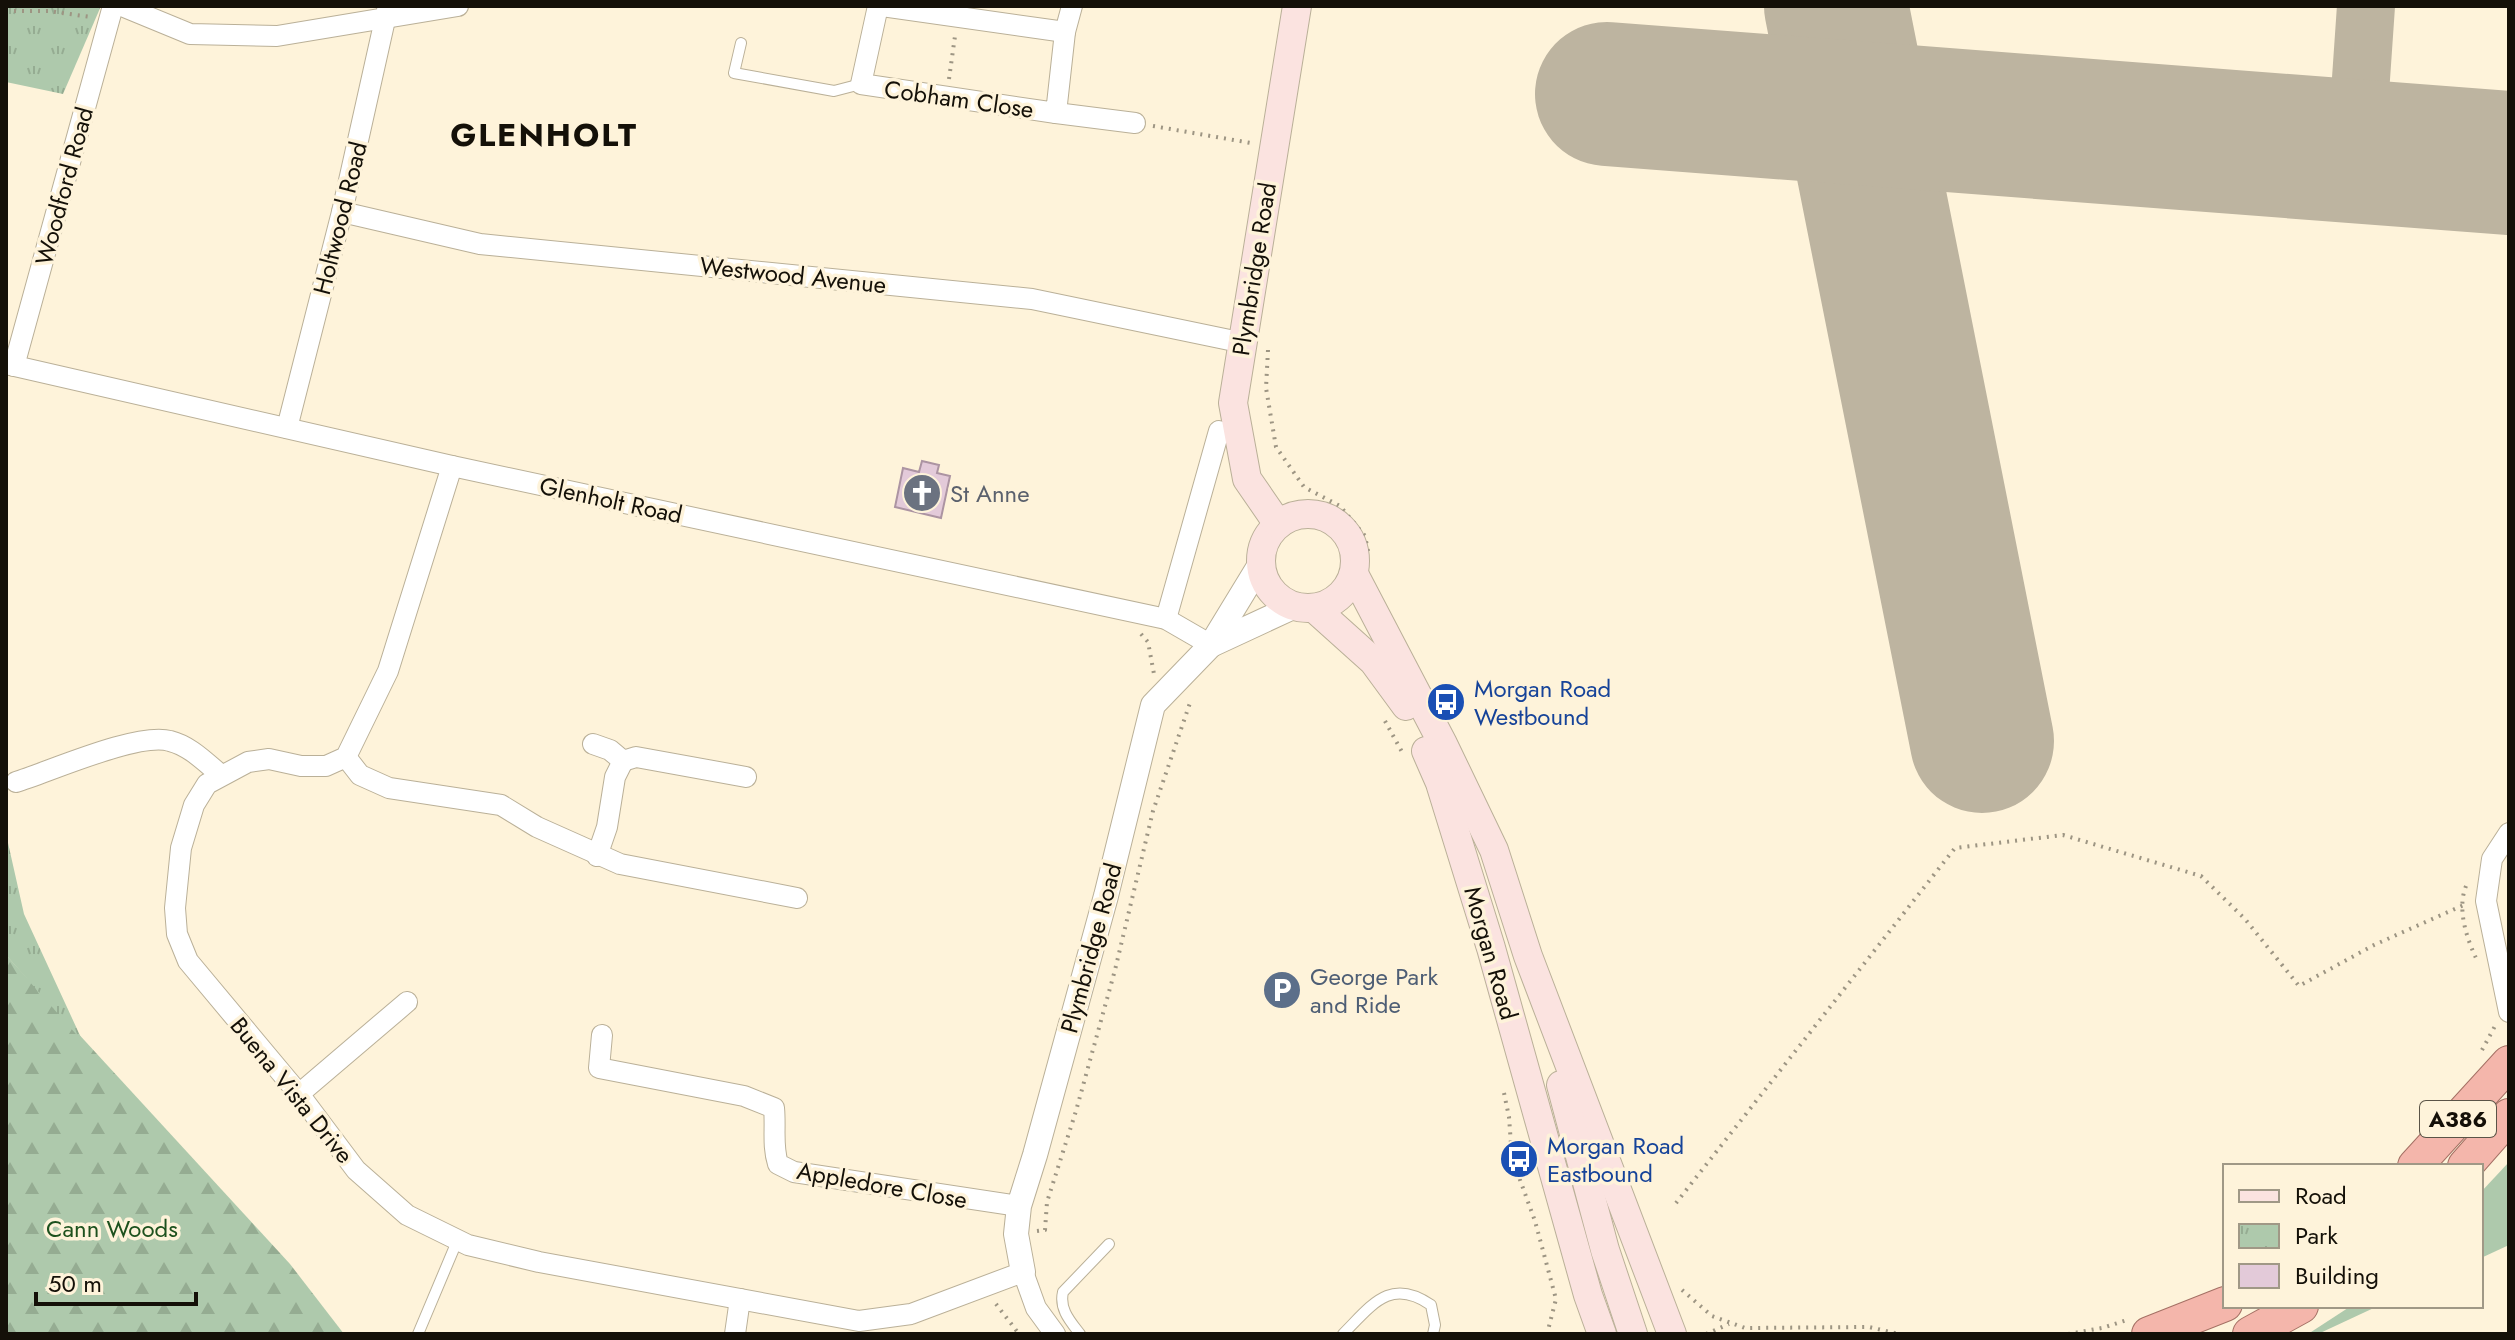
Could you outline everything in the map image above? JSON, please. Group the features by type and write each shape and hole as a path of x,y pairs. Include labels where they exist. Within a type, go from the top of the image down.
{"highway":[{"name":"A386","path":"2417,1164 2506,1061"},
{"name":"A386","path":"2467,1164 2509,1116"},
{"path":"2149,1334 2223,1305"},
{"path":"2250,1334 2297,1308"}],"main road":[{"name":"Plymbridge Road","path":"1261,563 1267,538 1278,524 1247,479 1233,403 1297,6"},
{"path":"1278,524 1291,516 1308,513 1326,516 1342,527 1352,541 1356,559 1354,574"},
{"path":"1261,563 1267,583 1279,598 1304,607"},
{"name":"Plymbridge Road","path":"1304,607 1329,604 1344,593 1354,574"},
{"name":"Morgan Road","path":"1354,574 1443,744 1494,850 1528,956 1672,1334"},
{"name":"Morgan Road","path":"1304,607 1373,661 1408,709 1440,783 1491,948 1588,1295 1602,1334"},
{"name":"Morgan Road","path":"1528,956 1581,1165 1633,1334"},
{"path":"1579,1334 1588,1295"}],"street":[{"path":"115,10 190,34 277,36 387,12 458,6"},
{"name":"Cobham Close","path":"1065,32 880,6 861,84 1056,113 1065,32 1072,6"},
{"name":"Woodford Road","path":"10,365 115,10"},
{"name":"Holtwood Road","path":"287,428 342,212 387,12"},
{"path":"1056,113 1135,123"},
{"name":"Westwood Avenue","path":"342,212 480,244 1032,299 1244,343"},
{"name":"Glenholt Road","path":"10,365 452,466 1166,619 1211,645"},
{"path":"1166,619 1219,431"},
{"path":"452,466 388,671 346,757 360,775 389,788 501,805 537,827 620,864 797,898"},
{"name":"Plymbridge Road","path":"1023,1272 1016,1234 1019,1206 1102,909 1153,705 1211,645 1261,563"},
{"name":"Plymbridge Road","path":"1211,645 1304,607"},
{"path":"16,782 143,739 169,740 195,752 221,775"},
{"path":"593,744 610,750 623,761"},
{"name":"Buena Vista Drive","path":"346,757 326,766 301,766 269,759 248,762 207,784 194,805 181,848 175,908 177,934 188,961 299,1094 356,1170 407,1215 468,1245 539,1262 859,1321 911,1314 1023,1272"},
{"path":"597,856 607,827 615,777 623,761 636,757 746,777"},
{"path":"2509,833 2492,859 2487,896 2509,1012"},
{"path":"2494,939 2509,965"},
{"path":"299,1094 407,1002"},
{"name":"Appledore Close","path":"602,1035 599,1068 744,1096 774,1108 776,1126 772,1146 778,1164 794,1172 1019,1206"},
{"path":"1023,1272 1036,1308 1055,1334"},
{"path":"735,1334 740,1299"}],"lane":[{"path":"741,43 734,73 834,91 861,84"},
{"path":"418,1334 458,1239"},
{"path":"1080,1334 1061,1302 1063,1292 1109,1244"},
{"path":"1343,1334 1378,1301 1396,1292 1415,1294 1431,1305 1435,1325 1433,1334"}],"path":[{"path":"6,11 115,10"},
{"path":"947,97 958,17"},
{"path":"1135,123 1273,147"},
{"path":"1121,609 1148,642 1154,678 1153,705"},
{"path":"1016,1234 1045,1230 1047,1202 1115,970 1153,811 1191,700"},
{"path":"1380,712 1402,752"},
{"path":"1676,1203 1955,848 2063,835 2201,876 2245,919 2299,986 2374,945 2487,896"},
{"path":"1503,1086 1512,1158 1535,1221 1556,1299 1547,1334"},
{"path":"984,1288 1019,1334"},
{"path":"1712,1316 1745,1331 1869,1327 1899,1334"},
{"path":"1706,1334 1731,1323"}],"green space":[{"path":"6,6 101,6 63,94 6,82"},
{"path":"6,834 24,914 83,1042 6,955"},
{"name":"Cann Woods","path":"6,955 290,1264 344,1334 6,1334"},
{"path":"2509,1162 2509,1245 2483,1257 2483,1190"},
{"path":"2348,1308 2374,1308 2318,1334 2308,1334"}],"building":[{"name":"St Anne","path":"922,461 939,465 937,473 950,476 941,518 895,507 903,468 919,472"}],"taxiway":[{"path":"2356,151 2366,6"}],"runway":[{"path":"1836,6 1982,741"},
{"path":"1607,94 2509,163"}],"place":[{"name":"St Anne","path":"922,493"},
{"name":"Morgan Road Westbound","path":"1446,702"},
{"name":"George Park and Ride","path":"1282,990"},
{"name":"Morgan Road Eastbound","path":"1519,1159"}],"district":[{"name":"GLENHOLT","path":"544,135"}]}
